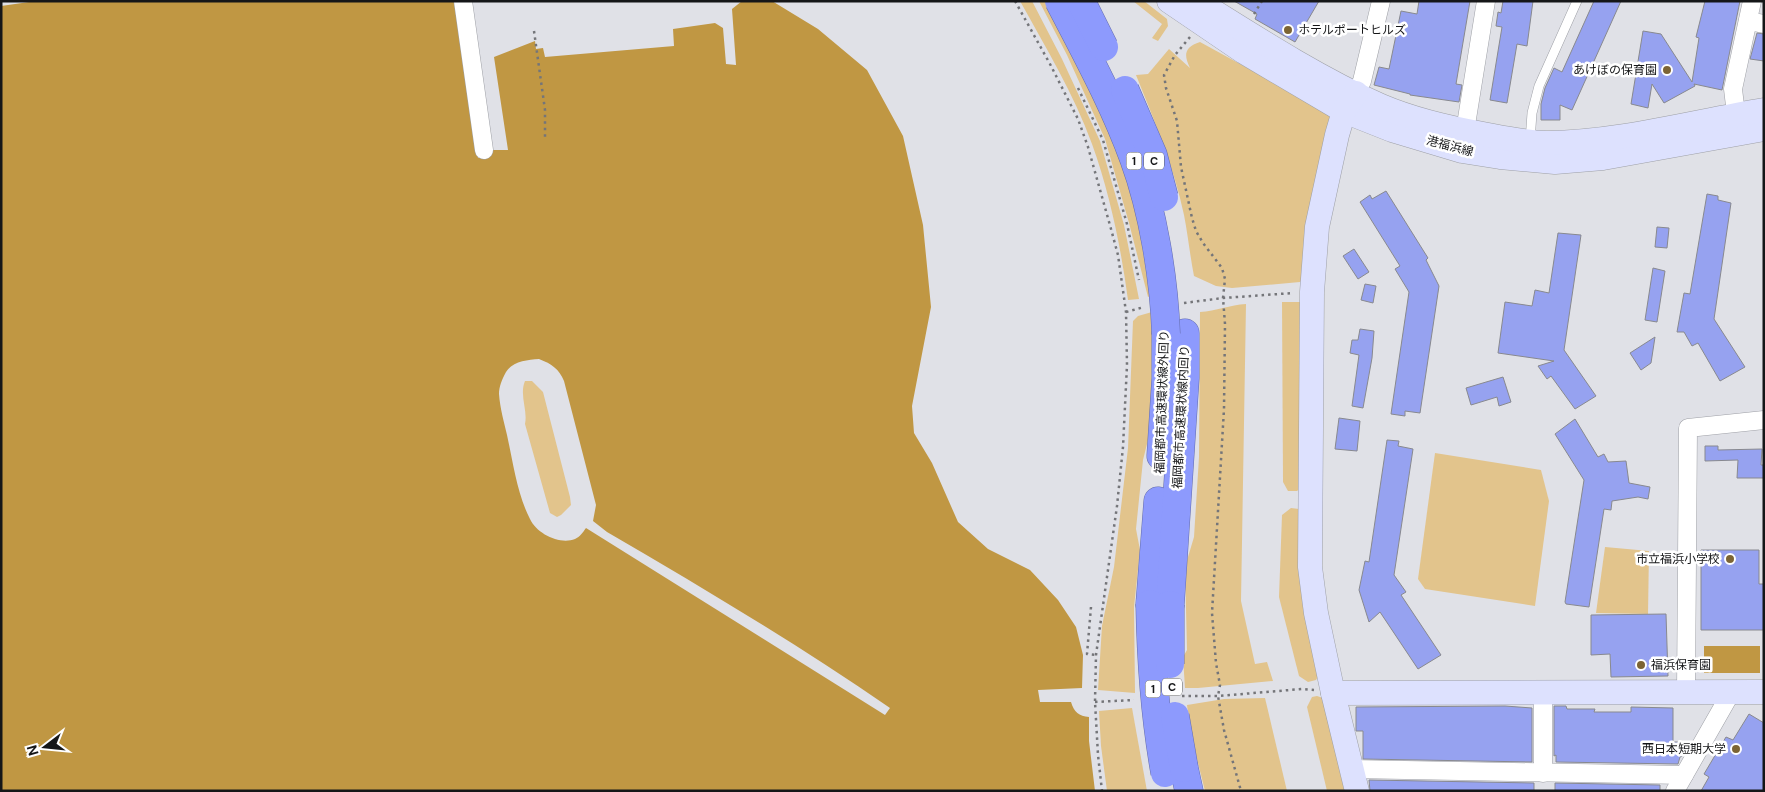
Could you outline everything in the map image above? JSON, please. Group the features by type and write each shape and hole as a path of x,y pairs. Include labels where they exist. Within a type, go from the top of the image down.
{"highway":[{"name":"福岡都市高速環状線外回り","path":"1059,1 1110,101 1135,161 1156,246 1165,311 1175,333 1164,423 1160,605 1153,690 1158,735 1177,781"},
{"name":"福岡都市高速環状線内回り","path":"1081,1 1136,110 1153,155 1174,242 1175,333"}],"street":[{"path":"463,1 484,150"},
{"name":"港福浜線","path":"1169,1 1244,52 1350,102 1381,106 1416,118 1465,131 1545,143 1600,140 1764,110"},
{"name":"港福浜線","path":"1197,1 1259,40 1392,130 1462,151 1554,162 1603,158 1764,130"},
{"path":"1381,1 1362,81 1350,102 1337,135 1317,227 1312,292 1310,567 1316,613 1354,780 1543,772 1684,775"},
{"path":"1465,131 1486,1"},
{"path":"1736,114 1733,89 1756,23 1752,1"},
{"path":"1686,691 1688,428 1764,420"},
{"path":"1543,692 1543,772"},
{"path":"1675,791 1732,692"},
{"path":"1333,693 1764,692"}],"lane":[{"path":"1530,141 1532,113 1539,86 1577,1"}],"path":[{"path":"1015,1 1078,119 1112,229 1118,255 1126,312 1127,365 1123,447 1117,506 1096,655 1095,702 1102,791"},
{"path":"1251,19 1262,1"},
{"path":"534,31 545,110 545,137"},
{"path":"1192,34 1175,55 1164,75 1166,88 1177,121 1181,167 1192,218 1196,231 1222,268 1226,279 1224,298 1224,409 1212,613 1220,686 1218,696 1224,730 1241,791"},
{"path":"1076,82 1102,140 1127,224 1140,282"},
{"path":"1184,303 1224,298 1312,292"},
{"path":"1126,312 1146,306 1144,300"},
{"path":"1091,607 1088,654 1096,655"},
{"path":"1177,697 1218,696 1302,689 1333,693"},
{"path":"1095,702 1140,699"}],"shaded area":[{"path":"36,1 456,1 478,158 491,156 491,150 508,150 494,57 535,41 536,49 543,48 545,57 674,46 673,29 715,23 723,28 726,64 736,65 732,9 742,1 772,1 818,29 867,70 903,136 923,225 931,307 912,406 914,433 932,463 958,522 988,549 1030,570 1058,600 1076,627 1083,655 1082,688 1038,690 1040,702 1071,702 1077,713 1089,717 1089,741 1095,791 1,791 1,6","holes":["539,359 557,370 564,381 596,505 593,521 607,532 750,617 856,685 890,708 885,715 586,528 575,539 563,541 543,534 533,524 519,489 499,394 503,377 512,365"]},
{"path":"1020,1 1032,1 1062,59 1100,141 1124,225 1139,299 1128,300 1122,261 1109,202 1085,125 1059,71"},
{"path":"1039,1 1047,1 1095,89 1128,179 1138,219 1150,296 1148,297 1105,139 1067,55"},
{"path":"1133,1 1144,1 1167,19 1168,26 1158,41 1152,38 1162,24"},
{"path":"1200,42 1326,111 1333,120 1307,276 1300,282 1232,288 1216,286 1194,276 1184,215 1175,179 1136,75 1148,74 1169,49 1190,68 1186,59 1188,49"},
{"path":"1282,302 1301,302 1302,487 1297,491 1288,491 1283,482"},
{"path":"1246,304 1241,601 1255,664 1267,662 1273,681 1185,688 1183,657 1187,650 1185,567 1194,537 1199,457 1200,312"},
{"path":"1152,312 1151,428 1143,460 1136,529 1140,550 1134,607 1135,693 1098,690 1102,626 1114,567 1128,448 1133,321 1138,316"},
{"path":"525,381 532,381 543,392 570,497 571,505 557,517 550,513 525,424 523,386"},
{"path":"1435,453 1541,470 1549,501 1535,606 1425,589 1418,579"},
{"path":"1291,508 1299,509 1320,673 1316,680 1308,682 1299,676 1279,597 1282,515"},
{"path":"1605,547 1649,551 1648,614 1596,613"},
{"path":"1704,646 1760,646 1760,673 1704,673"},
{"path":"1312,697 1323,698 1349,791 1327,791 1307,707"},
{"path":"1265,698 1287,791 1205,791 1191,735 1187,705 1224,699"},
{"path":"1132,708 1147,791 1107,791 1099,711"}],"building":[{"name":"ホテルポートヒルズ","path":"1234,1 1319,1 1295,42 1255,19 1257,14"},
{"path":"1419,1 1470,1 1456,84 1462,85 1459,102 1410,95 1374,85 1379,67 1389,69 1401,11 1417,14"},
{"path":"1503,1 1533,1 1527,46 1517,44 1507,103 1490,100 1502,27 1496,26 1498,12 1501,13"},
{"path":"1594,1 1621,1 1572,110 1560,105 1560,120 1541,120 1541,104 1545,88 1554,68 1562,72"},
{"path":"1705,1 1740,1 1722,90 1694,84 1695,86 1664,103 1652,84 1648,108 1631,104 1643,31 1661,34 1692,82 1699,38 1696,37"},
{"path":"1757,33 1764,34 1764,61 1750,59"},
{"path":"1386,191 1428,258 1426,260 1439,286 1420,413 1405,411 1405,416 1391,414 1409,292 1395,269 1400,266 1360,202 1370,195 1372,199"},
{"path":"1707,194 1718,196 1718,200 1731,203 1714,319 1745,367 1720,381 1698,343 1692,346 1684,332 1677,332 1684,293 1690,294"},
{"path":"1657,227 1669,228 1667,248 1655,247"},
{"path":"1558,233 1581,235 1564,350 1596,396 1575,409 1551,376 1547,379 1538,366 1554,361 1498,353 1505,302 1532,306 1535,290 1549,293"},
{"path":"1354,249 1369,272 1358,279 1343,256"},
{"path":"1653,268 1665,271 1657,322 1645,320"},
{"path":"1365,284 1376,286 1373,303 1361,300"},
{"path":"1360,329 1374,331 1372,358 1363,408 1352,406 1359,355 1350,353 1352,340 1358,340"},
{"path":"1655,337 1651,363 1641,370 1630,353"},
{"path":"1503,377 1511,402 1499,406 1497,397 1471,405 1466,388"},
{"path":"1339,418 1360,421 1357,451 1335,449"},
{"path":"1575,419 1598,457 1604,454 1608,462 1626,461 1629,483 1650,487 1648,499 1638,497 1612,501 1611,510 1604,509 1589,607 1566,604 1565,602 1584,480 1555,434"},
{"path":"1387,440 1399,441 1398,446 1413,449 1394,575 1406,592 1401,595 1441,655 1418,669 1380,612 1369,622 1359,590 1365,561 1369,562"},
{"path":"1705,446 1718,446 1718,450 1762,449 1761,465 1764,465 1764,478 1737,478 1738,460 1705,461"},
{"path":"1701,550 1759,550 1759,584 1764,584 1764,630 1701,630"},
{"path":"1666,614 1668,676 1611,677 1610,654 1591,655 1591,615"},
{"path":"1505,706 1532,708 1532,762 1363,759 1363,731 1356,731 1356,707"},
{"path":"1554,706 1566,706 1567,709 1595,709 1594,712 1631,712 1631,707 1673,708 1673,742 1683,742 1684,755 1680,757 1678,764 1556,762 1556,755 1554,756"},
{"name":"西日本短期大学","path":"1749,714 1764,723 1764,791 1701,791 1709,777 1704,774 1726,737 1733,740"},
{"path":"1369,780 1534,783 1534,791 1370,791"},
{"path":"1555,783 1660,785 1660,791 1555,791"}],"place":[{"name":"ホテルポートヒルズ","path":"1288,30"},
{"name":"あけぼの保育園","path":"1667,70"},
{"name":"市立福浜小学校","path":"1730,559"},
{"name":"福浜保育園","path":"1641,665"},
{"name":"西日本短期大学","path":"1736,749"}]}
